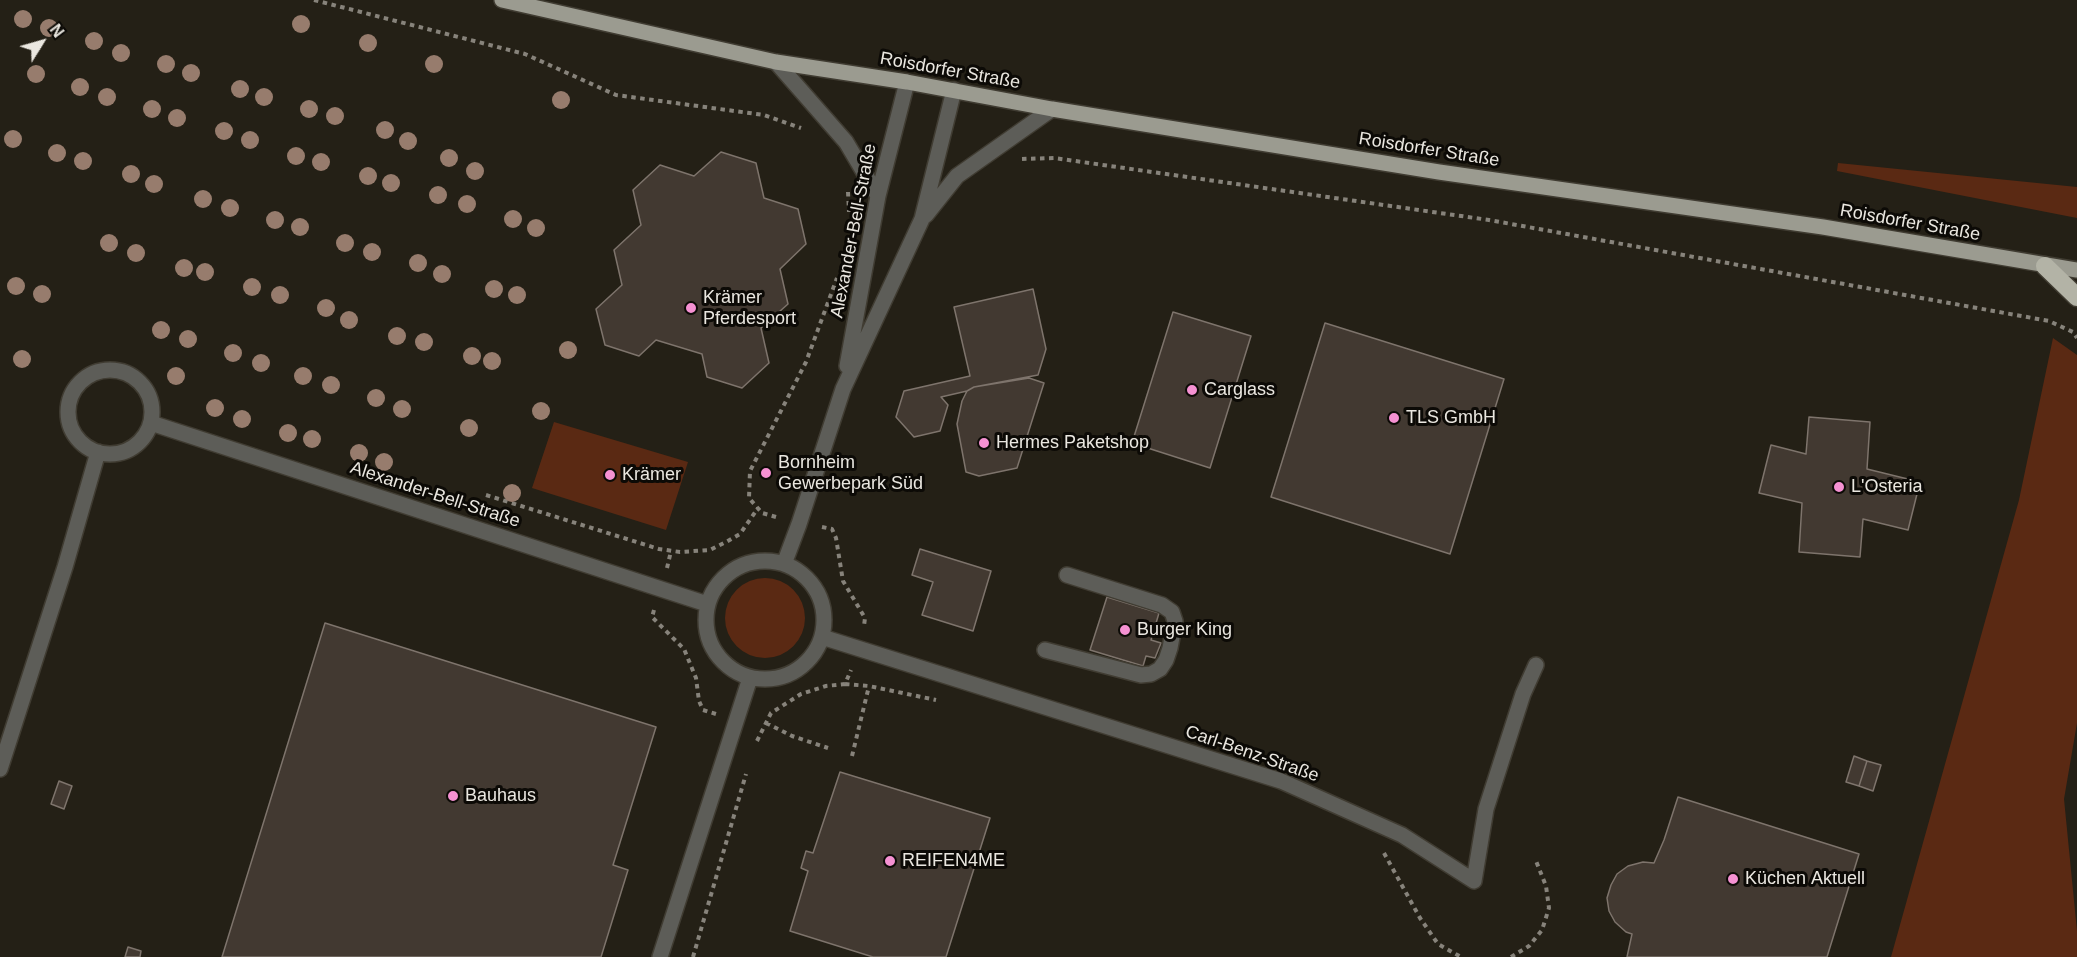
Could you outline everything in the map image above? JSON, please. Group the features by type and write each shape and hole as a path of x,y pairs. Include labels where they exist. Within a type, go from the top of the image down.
{"highway":[{"path":"2046,266 2077,297"}],"main road":[{"name":"Roisdorfer Straße","path":"502,0 776,62 1439,172 1823,227 2077,270"}],"street":[{"path":"776,62 846,142 878,196"},
{"name":"Alexander-Bell-Straße","path":"843,389 878,196 907,82"},
{"name":"Alexander-Bell-Straße","path":"784,564 843,389 922,219 954,90"},
{"name":"Alexander-Bell-Straße","path":"922,219 957,176 1052,108"},
{"path":"108,370 123,372 141,383 147,392 151,402 151,423 146,435 136,445 112,454 98,452 85,446 75,435 69,421 68,404 73,392 82,381 94,373 108,370"},
{"name":"Alexander-Bell-Straße","path":"151,423 707,604"},
{"path":"0,769 65,567 98,452"},
{"path":"759,561 784,564 804,576 818,594 824,616 822,637 810,659 793,673 772,679 750,678 729,668 713,650 705,628 707,604 718,583 736,568 759,561"},
{"path":"1045,650 1141,675 1151,674 1160,669 1168,654 1175,621 1172,612 1162,605 1067,575"},
{"name":"Carl-Benz-Straße","path":"822,637 1281,781 1402,835 1474,881 1486,809 1522,694 1536,664"},
{"path":"660,957 750,678"}],"path":[{"path":"314,0 525,54 616,95 764,115 801,127 808,133"},
{"path":"988,154 1017,159 1054,158 1489,220 2049,321 2073,332 2077,338"},
{"path":"847,183 849,214"},
{"path":"841,267 806,362 750,471 749,498 762,513 799,524 832,529 837,538 843,581 865,618 859,650 845,684"},
{"path":"486,495 671,551 710,550 740,534 758,508"},
{"path":"671,551 652,616 684,649 696,678 699,701 703,710 761,732"},
{"path":"754,746 771,713 801,694 826,686 845,684 869,686 938,700"},
{"path":"852,756 869,686"},
{"path":"766,723 828,748"},
{"path":"693,957 748,769"},
{"path":"1380,846 1437,944 1461,957"},
{"path":"1511,957 1529,946 1542,930 1549,908 1546,886 1536,861"}],"shaded area":[{"path":"1838,163 2077,187 2077,218 1837,171"},
{"path":"2053,338 2077,355 2077,723 2064,799 2077,931 2077,957 1891,957 2019,500"},
{"name":"Krämer","path":"554,422 688,462 666,530 532,488"},
{"path":"757,578 773,578 794,589 805,610 805,626 794,647 773,658 757,658 743,652 731,640 725,626 725,610 731,596 743,584"}],"building":[{"path":"721,152 756,163 764,198 798,209 806,244 780,269 788,304 761,328 769,363 742,388 707,377 702,354 656,340 639,356 605,345 596,309 622,285 614,250 641,225 633,190 660,165 694,176"},
{"path":"1033,289 1046,349 1038,375 974,387 941,397 948,405 940,431 914,437 896,417 904,391 970,376 954,307"},
{"name":"Carglass","path":"1173,312 1251,336 1210,468 1132,443"},
{"name":"TLS GmbH","path":"1325,323 1504,379 1450,554 1271,497"},
{"path":"1029,378 1044,383 1017,468 979,476 966,472 957,424 962,401 967,391 974,387"},
{"name":"L'Osteria","path":"1809,417 1870,422 1867,469 1920,482 1908,530 1863,519 1860,557 1799,552 1802,503 1759,493 1771,445 1806,454"},
{"path":"920,549 991,571 973,631 922,615 933,582 912,575"},
{"name":"Burger King","path":"1107,597 1159,613 1151,640 1161,643 1155,658 1146,656 1143,666 1090,650"},
{"name":"Bauhaus","path":"325,623 656,727 613,865 628,870 601,957 222,957"},
{"path":"1854,756 1867,761 1859,786 1846,782"},
{"path":"1867,761 1881,765 1873,791 1859,786"},
{"name":"REIFEN4ME","path":"840,772 990,818 946,957 873,957 790,931 808,871 801,868 806,851 813,853"},
{"path":"59,781 72,786 64,809 51,804"},
{"name":"Küchen Aktuell","path":"1678,797 1859,854 1827,957 1627,957 1632,934 1626,932 1615,922 1609,911 1607,898 1611,885 1617,874 1628,866 1643,862 1654,863"},
{"path":"128,947 141,951 140,957 125,957"}],"place":[{"name":"Krämer Pferdesport","path":"691,308"},
{"name":"Carglass","path":"1192,390"},
{"name":"TLS GmbH","path":"1394,418"},
{"name":"Hermes Paketshop","path":"984,443"},
{"name":"Bornheim Gewerbepark Süd","path":"766,473"},
{"name":"Krämer","path":"610,475"},
{"name":"L'Osteria","path":"1839,487"},
{"name":"Burger King","path":"1125,630"},
{"name":"Bauhaus","path":"453,796"},
{"name":"REIFEN4ME","path":"890,861"},
{"name":"Küchen Aktuell","path":"1733,879"}]}
